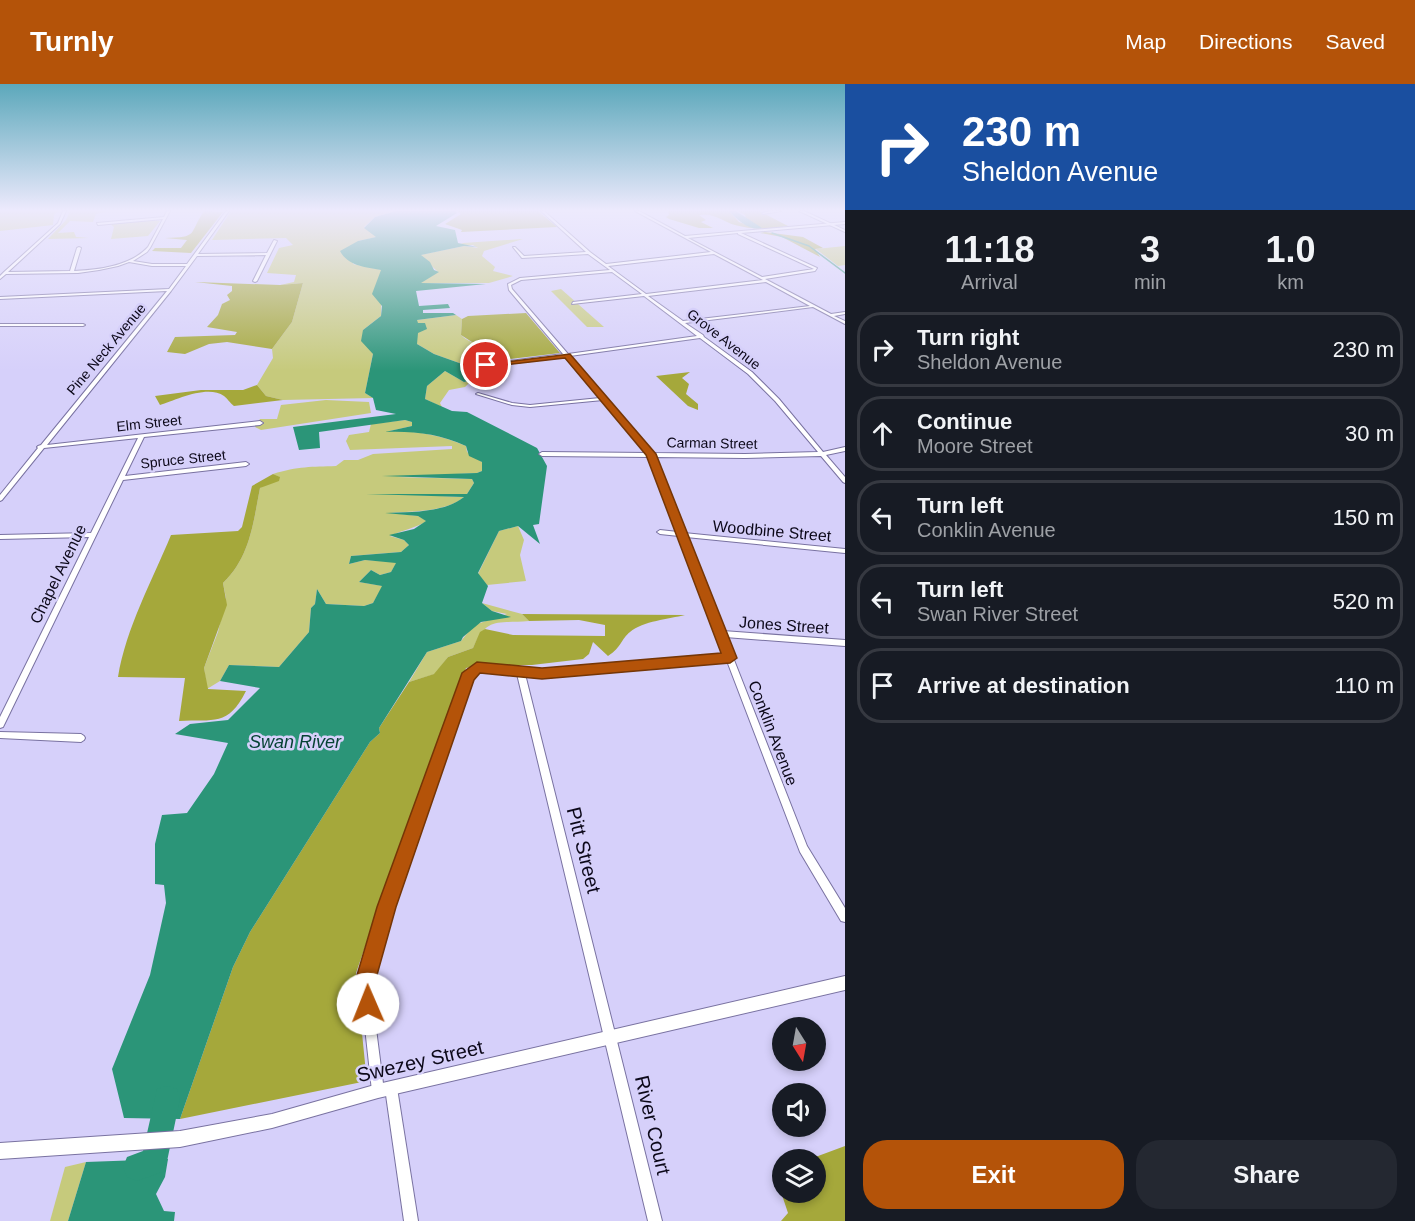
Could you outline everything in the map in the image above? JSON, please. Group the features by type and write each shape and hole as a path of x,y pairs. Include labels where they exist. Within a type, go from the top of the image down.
{"street":[{"path":"0,278 15,264"},
{"path":"72,271 74,264"},
{"path":"5,273 72,271 111,264"},
{"path":"146,264 188,265"},
{"path":"255,281 264,264"},
{"path":"605,265 614,264"},
{"path":"736,264 845,323"},
{"path":"762,278 816,269 806,264"},
{"name":"Pine Neck Avenue","path":"0,498 188,265"},
{"name":"Grove Avenue","path":"605,265 684,322 762,384 845,481"},
{"name":"Conklin Avenue","path":"612,271 520,279 509,285 602,399 651,454 804,849 845,917"},
{"path":"573,303 768,281"},
{"path":"0,298 170,290"},
{"path":"684,322 815,306"},
{"path":"830,315 845,313"},
{"path":"0,325 83,325"},
{"path":"471,367 702,336"},
{"path":"478,394 512,404 530,406 602,399"},
{"name":"Elm Street","path":"40,447 260,423"},
{"name":"Chapel Avenue","path":"0,725 142,436"},
{"name":"Carman Street","path":"542,454 746,456 821,453 845,449"},
{"name":"Spruce Street","path":"122,478 246,464"},
{"name":"Woodbine Street","path":"660,532 845,551"},
{"path":"0,537 92,535"},
{"name":"Jones Street","path":"721,634 845,643"},
{"path":"411,1221 365,982 386,907 467,677 477,667 542,673 730,658"},
{"name":"Pitt Street","path":"520,671 612,1038"},
{"path":"0,735 81,738"},
{"name":"Swezey Street","path":"0,1151 180,1139 272,1121 385,1089 845,983"},
{"name":"River Court","path":"612,1038 655,1221"}],"shaded area":[{"path":"271,264 353,264 382,270 381,316 363,330 373,354 365,393 373,398 283,400 266,396 257,385 273,358 272,349 292,322 303,283 280,285 294,282 296,275 267,273"},
{"path":"430,264 492,264 495,267 493,271 513,276 489,283 420,283 438,272"},
{"path":"195,282 280,285 303,283 292,322 272,349 227,342 209,344 185,354 167,352 175,337 235,335 237,332 207,327 218,315 222,304 230,300 227,295 232,291 232,286"},
{"path":"561,289 604,327 587,327 551,291"},
{"path":"526,313 560,353 484,362 481,357 486,351 461,335 462,319 468,316"},
{"path":"456,315 462,319 461,335 486,351 462,364 434,354 417,344 417,320"},
{"path":"445,371 464,382 472,380 465,387 449,390 440,403 442,407 425,399 427,386"},
{"path":"690,372 682,378 689,384 686,394 698,404 698,410 688,406 656,376"},
{"path":"257,385 266,396 283,400 234,406 224,396 217,393 201,392 160,405 155,396 201,390 243,390"},
{"path":"326,400 369,402 371,413 261,430 255,427 260,419 277,419 281,405"},
{"path":"405,420 412,422 412,426 390,431 429,434 466,446 467,452 482,462 482,471 397,477 472,479 474,483 467,494 394,494 464,497 439,508 391,513 418,516 427,521 390,536 404,540 409,545 401,552 351,556 349,564 365,560 397,562 391,572 380,575 371,570 359,582 383,586 373,603 364,606 326,604 317,589 315,604 311,608 309,632 279,667 229,665 220,681 207,689 204,668 218,632 226,598 223,583 245,551 260,488 279,477 273,474 290,470 336,466 344,460 358,460 373,454 452,449 452,446 350,450 346,441 349,435 369,432 371,424"},
{"path":"273,474 280,477 279,481 260,488 245,551 223,583 227,605 204,668 208,689 246,691 233,711 226,716 211,720 179,721 185,678 118,677 133,623 171,535 238,531 242,527 252,486"},
{"path":"518,526 524,540 520,555 526,581 487,585 478,574 499,531"},
{"path":"482,603 522,614 529,621 500,622 488,626 473,648 448,657 435,674 409,682 427,652 461,641 474,625 507,614 492,611"},
{"path":"522,614 685,615 635,628 608,656 593,642 589,654 583,659 532,665 483,665 466,668 406,828 356,973 366,1073 362,1082 180,1119 233,967 250,932 370,742 380,733 379,728 409,682 434,674 448,657 473,648 480,632 485,629 513,635 605,636 605,625 579,620 529,621"},
{"path":"845,1146 845,1221 781,1221 788,1213 785,1203 826,1203 826,1153"},
{"path":"86,1162 68,1221 50,1221 65,1167"}],"water":[{"name":"Swan River","path":"355,264 431,264 434,270 439,272 421,283 486,284 416,291 419,306 448,304 450,308 423,310 423,313 453,313 456,315 417,320 418,323 425,323 427,329 418,333 417,344 434,354 462,364 472,380 464,382 445,371 427,386 425,399 452,411 467,412 537,448 547,466 539,524 533,525 540,544 518,526 499,531 478,573 488,586 482,603 492,611 511,617 481,622 461,641 427,652 379,728 380,733 370,742 250,932 233,967 180,1119 124,1118 112,1069 150,975 166,903 164,885 155,884 155,844 162,815 187,813 214,774 228,743 175,734 190,724 228,720 260,688 220,681 229,665 279,667 309,632 311,608 315,604 317,589 326,604 364,606 373,603 382,586 359,582 371,570 380,575 391,572 396,563 365,560 349,564 351,556 401,552 409,545 404,540 389,535 414,529 426,521 418,516 385,513 437,509 464,497 366,494 467,494 474,483 472,479 382,476 482,471 482,462 469,456 466,446 427,434 385,432 412,426 412,422 405,420 319,432 320,448 299,450 293,427 396,414 376,410 373,398 365,393 373,354 361,341 363,330 381,316 382,306 372,294 381,270"},
{"path":"168,1159 165,1177 156,1194 164,1211 175,1212 174,1221 68,1221 86,1162"}],"waterway":[{"path":"833,264 845,273"},
{"name":"Swan River","path":"137,1167 155,1161 167,1099"}],"route":[{"path":"368,1004 365,982 386,907 467,677 477,667 542,673 730,658 702,580 651,454 567,355 486,365"}]}
